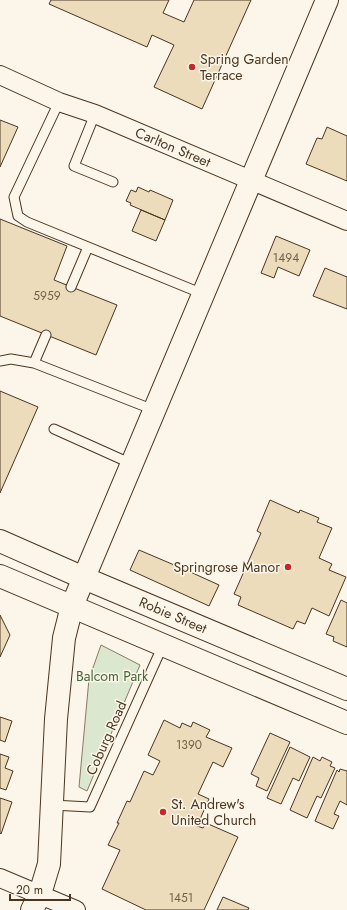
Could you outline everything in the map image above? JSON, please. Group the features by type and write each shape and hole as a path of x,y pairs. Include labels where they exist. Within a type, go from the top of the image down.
{"street":[{"path":"36,902 49,864 56,719 64,638 72,606 327,0"},
{"name":"Carlton Street","path":"0,74 58,102 95,114 347,221"},
{"name":"Robie Street","path":"0,541 347,689"},
{"path":"0,576 347,723"},
{"path":"0,878 36,902 76,910"}],"lane":[{"path":"58,102 14,198 18,216 27,222 203,294"},
{"path":"95,114 74,166 113,182"},
{"path":"71,287 88,247"},
{"path":"34,364 46,335"},
{"path":"0,361 11,359 34,364 154,410"},
{"path":"54,429 132,464"},
{"name":"Coburg Road","path":"52,805 90,807 163,645"}],"green space":[{"name":"Balcom Park","path":"101,645 140,665 87,791 79,787 89,679"}],"building":[{"name":"Spring Garden Terrace","path":"51,0 169,0 163,13 184,22 194,0 251,0 202,109 154,87 174,45 152,35 147,47 49,4"},
{"path":"0,120 18,127 0,167"},
{"path":"327,127 347,136 347,181 306,164 317,138 322,139"},
{"path":"138,187 149,192 150,190 173,200 165,220 130,205 131,203 126,201 131,190 136,192"},
{"path":"141,210 165,220 156,241 132,231"},
{"path":"0,219 67,246 54,280 117,305 96,355 0,316"},
{"path":"276,236 310,250 299,276 278,267 274,278 261,273"},
{"path":"325,268 347,277 347,309 313,296"},
{"path":"0,391 38,407 0,493"},
{"name":"Springrose Manor","path":"270,500 299,513 300,510 319,518 317,522 332,528 319,558 332,564 329,570 346,577 329,616 312,608 305,624 297,621 293,629 238,605 241,597 234,594 261,533 257,531"},
{"path":"139,550 219,585 209,606 130,570"},
{"path":"341,600 347,603 347,647 333,641 334,637 326,634"},
{"path":"0,615 10,635 0,657"},
{"path":"0,717 12,721 5,742 0,740"},
{"name":"St. Andrew's United Church","path":"164,720 180,728 182,723 191,727 193,722 210,730 206,737 232,748 223,767 213,762 198,794 209,799 197,826 203,828 206,823 238,837 204,910 146,910 102,889 120,850 108,845 119,823 117,823 127,801 130,802 144,771 153,775 160,761 148,755"},
{"path":"270,733 290,742 267,791 256,786 259,778 251,774"},
{"path":"290,747 310,757 299,781 293,778 281,804 267,798"},
{"path":"0,754 9,757 5,768 13,771 6,790 0,788"},
{"path":"313,757 320,761 322,757 332,762 330,766 335,768 321,798 317,796 307,818 290,810"},
{"path":"340,769 347,771 347,805 340,801 334,814 339,816 333,829 315,821 337,770 339,772"},
{"path":"0,798 12,802 1,834 0,833"},
{"path":"223,897 249,908 248,910 217,910"}],"place":[{"name":"Spring Garden Terrace","path":"192,67"},
{"name":"Springrose Manor","path":"288,567"},
{"name":"St. Andrew's United Church","path":"163,812"}]}
